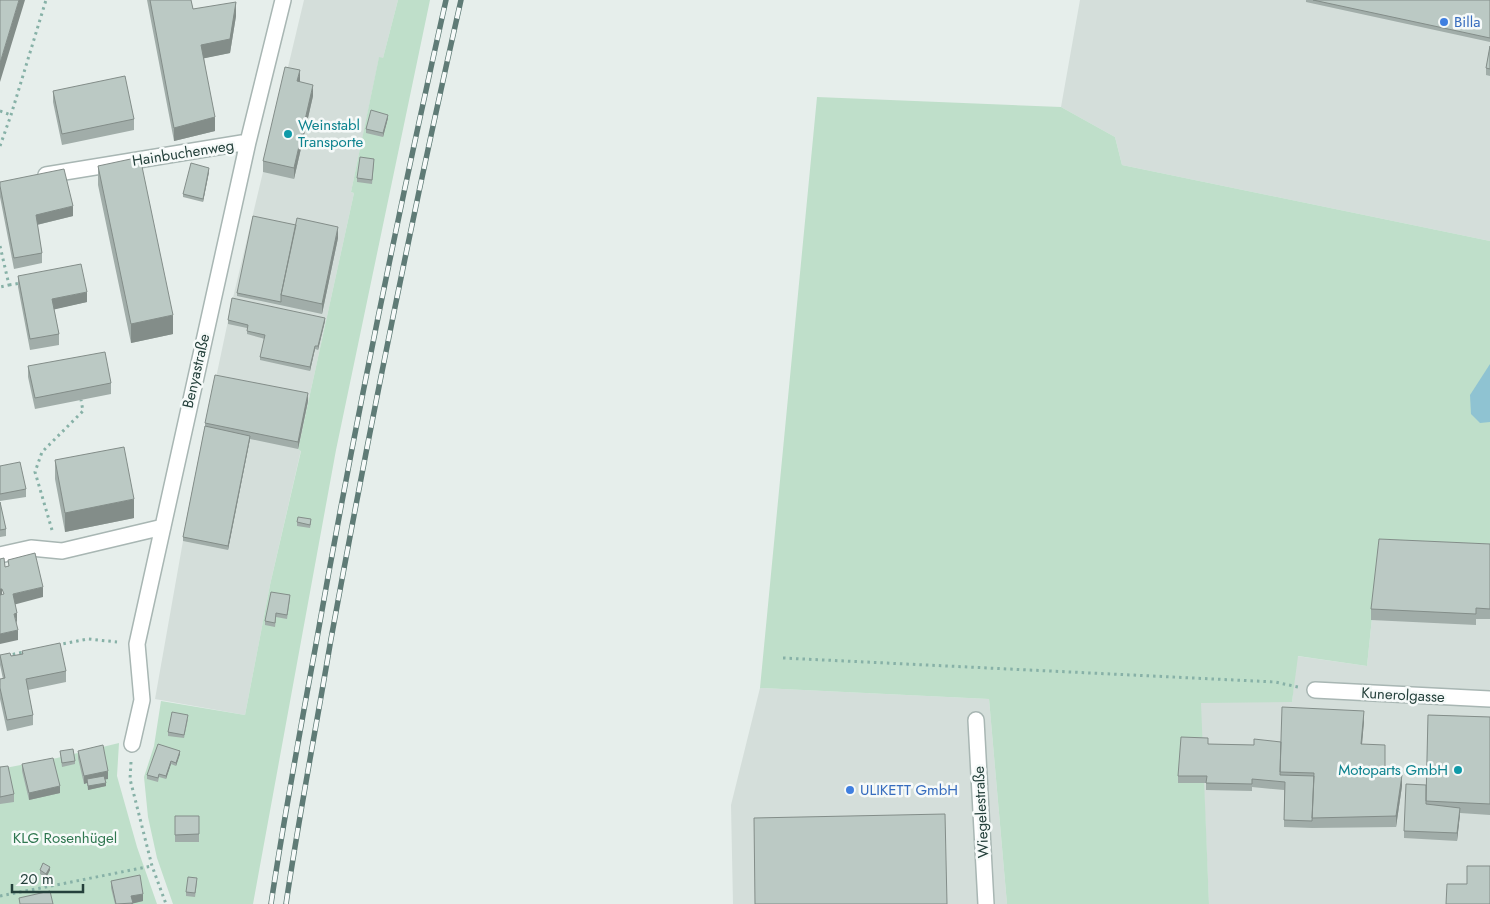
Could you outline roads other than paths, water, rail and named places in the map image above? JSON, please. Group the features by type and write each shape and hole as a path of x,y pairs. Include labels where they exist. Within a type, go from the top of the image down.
{"street":[{"name":"Benyastraße","path":"132,744 142,700 137,644 248,142 283,0"},
{"name":"Hainbuchenweg","path":"30,178 248,142"},
{"path":"0,555 31,548 62,551 162,527"},
{"name":"Kunerolgasse","path":"1316,690 1490,699"},
{"name":"Wiegelestraße","path":"976,720 986,904"}],"water":[{"path":"1490,364 1490,422 1480,423 1471,414 1470,395"}],"railway":[{"path":"271,904 298,742 361,402 446,0"},
{"path":"286,904 331,639 361,479 409,239 461,0"}],"place":[{"name":"Billa","path":"1444,22"},
{"name":"Weinstabl Transporte","path":"288,134"},
{"name":"Motoparts GmbH","path":"1458,770"},
{"name":"ULIKETT GmbH","path":"850,790"}],"park label":[{"name":"KLG Rosenhügel","path":"65,838"}]}
